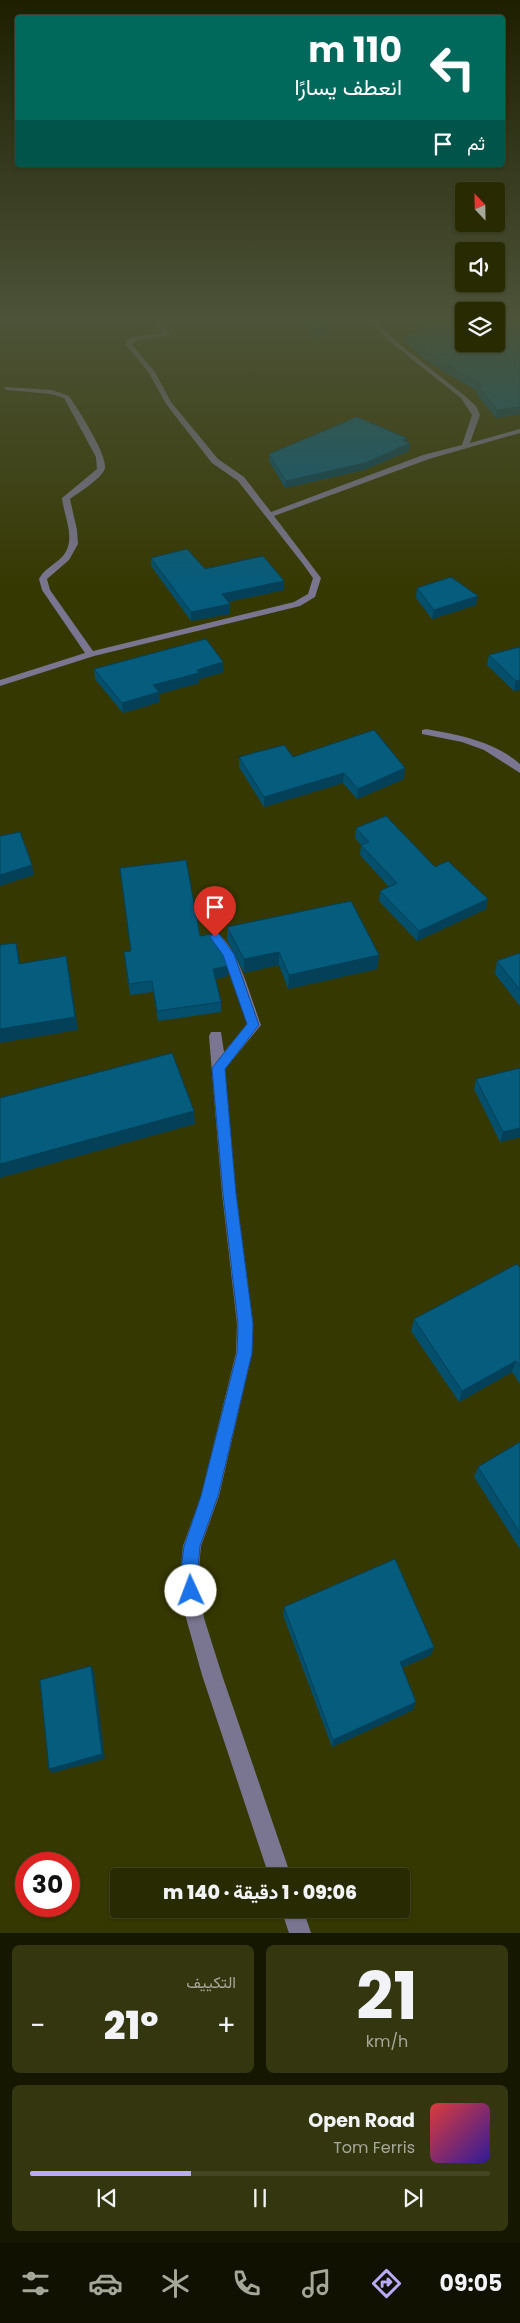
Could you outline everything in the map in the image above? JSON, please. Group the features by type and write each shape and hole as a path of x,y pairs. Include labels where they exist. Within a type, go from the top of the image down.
{"street":[{"path":"74,411 100,457 100,469 98,474 66,498 75,537 74,550 45,574 43,579 46,590 91,654"},
{"path":"0,683 91,654 297,604 312,595 317,578 311,568 279,531 269,515 240,479 215,461 175,411"},
{"path":"465,446 476,415 474,411"},
{"path":"269,515 426,457 520,430"},
{"path":"426,732 477,743 507,756 520,770"},
{"path":"215,937 229,954 254,1025 218,1068"},
{"path":"216,1036 229,1194 245,1324 244,1353 210,1496 192,1546 189,1578 195,1618 212,1675 277,1868"},
{"path":"295,1918 300,1933"}],"building":[{"path":"357,417 407,438 402,440 410,443 365,463 286,481 269,454"},
{"path":"187,549 205,569 263,556 284,581 222,594 230,604 191,612 151,558"},
{"path":"451,577 478,596 434,610 417,588"},
{"path":"206,639 223,662 197,670 199,673 153,685 159,692 122,703 94,669"},
{"path":"520,647 520,680 516,681 489,655"},
{"path":"374,730 405,768 358,789 344,773 264,797 239,757 284,745 293,757"},
{"path":"386,816 435,867 448,861 488,899 419,931 380,891 397,883 361,845 369,842 356,828"},
{"path":"20,832 32,865 0,875 0,836"},
{"path":"186,860 200,936 211,934 221,947 228,966 213,969 221,1002 157,1011 152,981 129,984 124,952 131,951 120,868"},
{"path":"351,901 379,955 289,975 279,952 244,959 227,927"},
{"path":"16,943 19,964 66,956 75,1017 0,1029 0,945"},
{"path":"520,953 520,990 497,961"},
{"path":"172,1053 194,1111 0,1164 0,1098"},
{"path":"520,1068 520,1128 503,1132 476,1079"},
{"path":"517,1264 520,1268 520,1366 516,1361 462,1391 414,1319"},
{"path":"520,1442 520,1533 478,1467"},
{"path":"395,1559 434,1647 400,1662 416,1702 333,1740 284,1607"},
{"path":"91,1666 102,1754 49,1769 40,1680"}],"route":[{"path":"191,1591 189,1578 192,1546 210,1496 244,1353 245,1324 229,1194 218,1068 254,1025 229,954 215,937"}]}
